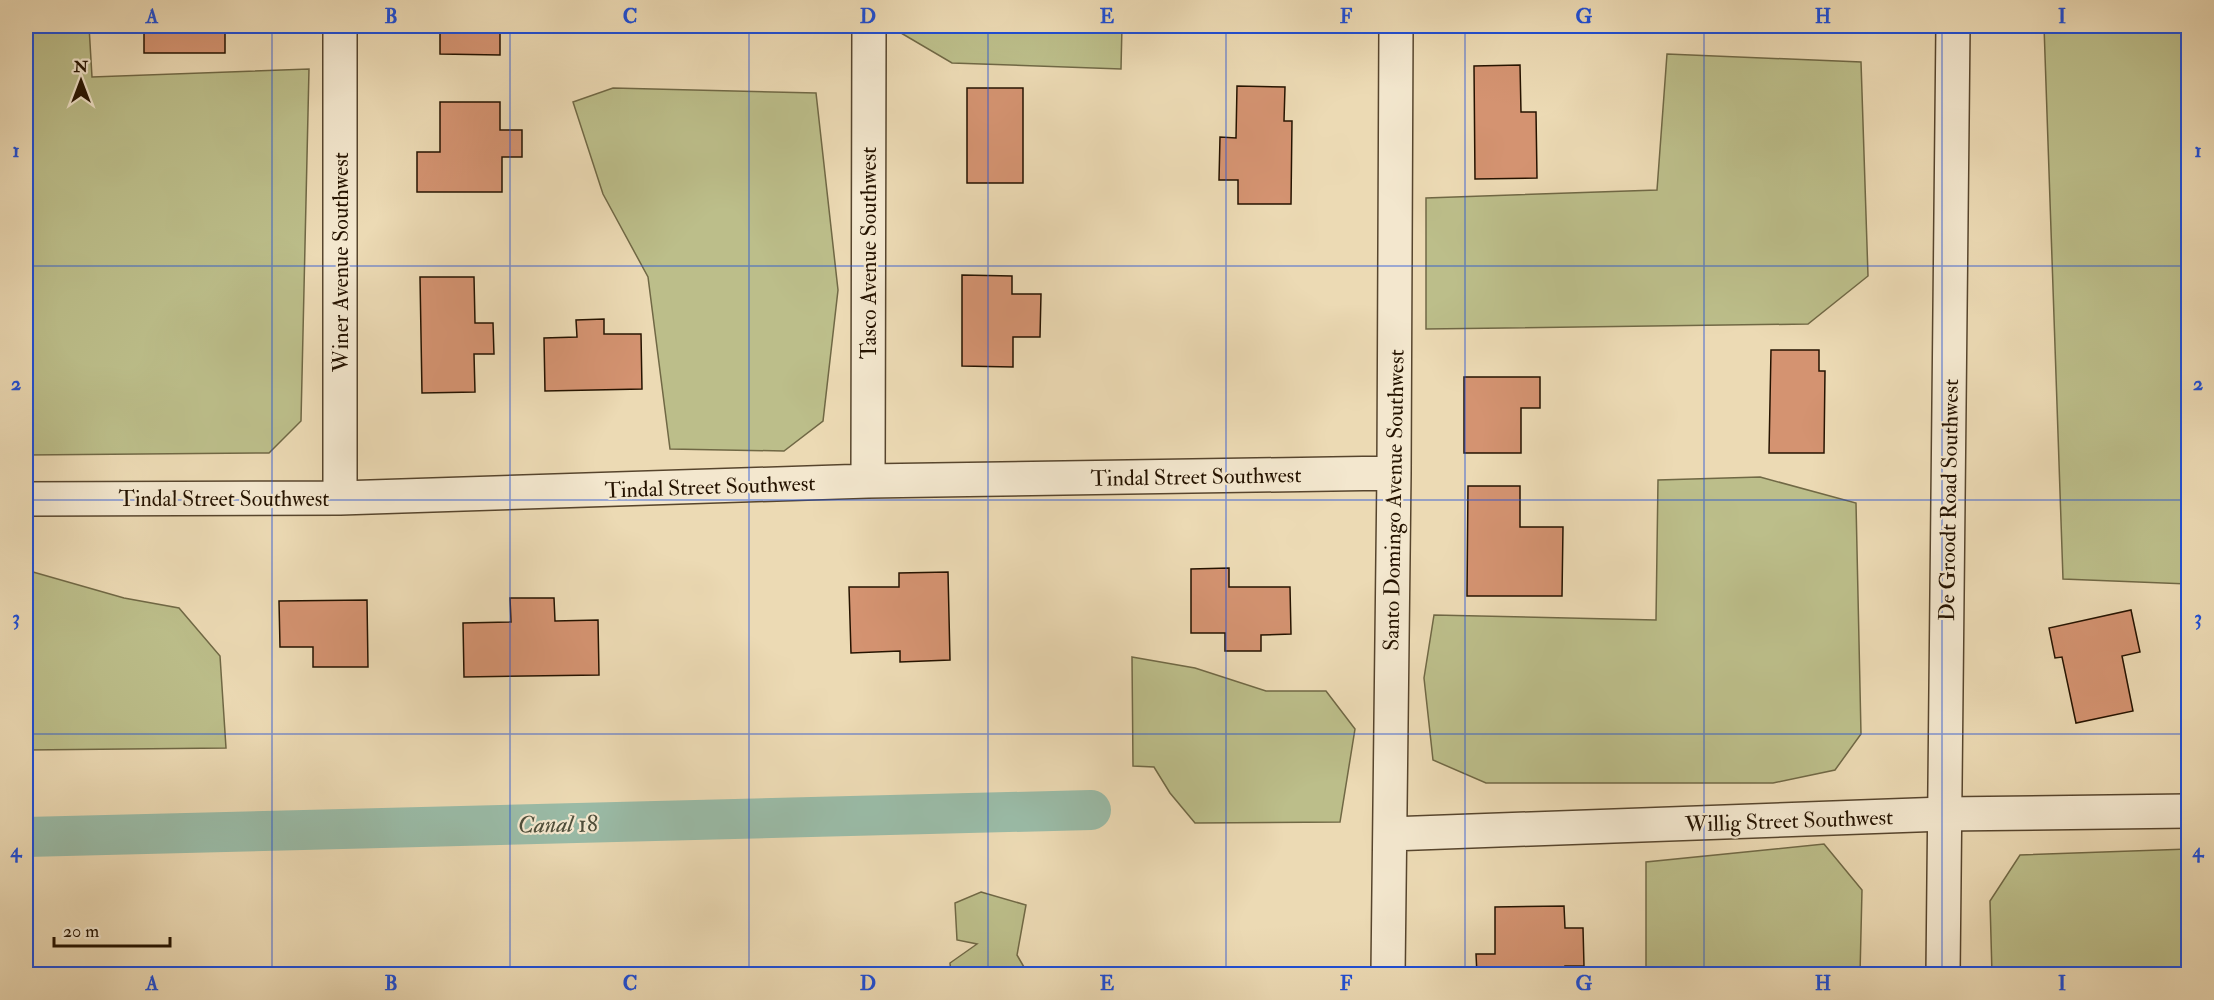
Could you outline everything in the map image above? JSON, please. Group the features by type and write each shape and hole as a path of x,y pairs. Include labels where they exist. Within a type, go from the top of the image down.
{"street":[{"name":"Winer Avenue Southwest","path":"340,26 340,498"},
{"name":"Tasco Avenue Southwest","path":"868,481 869,26"},
{"name":"Santo Domingo Avenue Southwest","path":"1388,975 1396,26"},
{"name":"De Groodt Road Southwest","path":"1943,975 1953,26"},
{"name":"Tindal Street Southwest","path":"26,499 340,498 868,481 1394,473"},
{"name":"Willig Street Southwest","path":"1390,834 1944,814 2188,811"}],"green space":[{"path":"26,26 89,26 92,77 309,69 301,421 269,453 26,455"},
{"path":"901,26 1122,26 1121,69 952,63 901,33"},
{"path":"2044,26 2188,26 2188,584 2063,579"},
{"path":"1667,54 1861,62 1868,276 1808,324 1426,329 1426,198 1657,190"},
{"path":"613,88 816,93 838,290 823,421 784,451 670,449 648,277 603,194 573,102"},
{"path":"1760,477 1856,503 1861,734 1835,770 1773,783 1486,783 1433,760 1424,678 1434,615 1656,620 1658,480"},
{"path":"26,570 124,598 179,608 220,656 226,748 26,750"},
{"path":"1132,657 1195,668 1266,691 1326,691 1355,729 1340,822 1195,823 1170,793 1154,767 1133,766"},
{"path":"1824,844 1862,890 1860,974 1646,974 1646,862"},
{"path":"2188,849 2188,974 1992,974 1990,901 2020,855"},
{"path":"981,892 1026,905 1017,955 1028,974 951,974 950,963 977,944 957,940 955,903"}],"building":[{"path":"144,26 225,26 225,53 144,53"},
{"path":"440,26 500,26 500,55 440,54"},
{"path":"686,26 757,26 757,31 686,30"},
{"path":"1722,26 1809,26 1809,31 1722,31"},
{"path":"1520,65 1521,112 1536,112 1537,178 1475,179 1474,66"},
{"path":"1237,86 1285,87 1284,121 1292,121 1291,204 1238,204 1238,180 1219,180 1220,137 1236,138"},
{"path":"967,88 1023,88 1023,183 967,183"},
{"path":"440,102 500,102 500,130 522,130 522,157 502,157 502,192 417,192 417,152 440,152"},
{"path":"962,275 1012,276 1012,294 1041,294 1040,337 1013,337 1013,367 962,366"},
{"path":"420,277 474,277 475,323 493,323 494,354 474,354 475,392 422,393"},
{"path":"604,319 604,334 641,334 642,389 545,391 544,338 577,337 576,320"},
{"path":"1771,350 1819,350 1819,371 1825,371 1824,453 1769,453"},
{"path":"1464,377 1540,377 1540,408 1521,408 1521,453 1464,453"},
{"path":"1468,486 1520,486 1520,527 1563,527 1562,596 1467,596"},
{"path":"1229,568 1229,587 1290,587 1291,634 1261,635 1261,651 1225,651 1225,633 1191,633 1191,569"},
{"path":"948,572 950,660 900,662 900,651 851,653 849,587 899,587 899,573"},
{"path":"510,598 554,598 555,621 598,620 599,675 464,677 463,623 511,622"},
{"path":"367,600 368,667 313,667 313,647 280,647 279,601"},
{"path":"2131,610 2140,652 2122,656 2133,711 2076,723 2062,657 2055,658 2049,628"},
{"path":"1564,906 1565,928 1583,928 1584,966 1565,966 1565,974 1477,974 1476,954 1495,954 1495,907"}],"waterway":[{"name":"Canal 18","path":"26,837 1091,810"}]}
